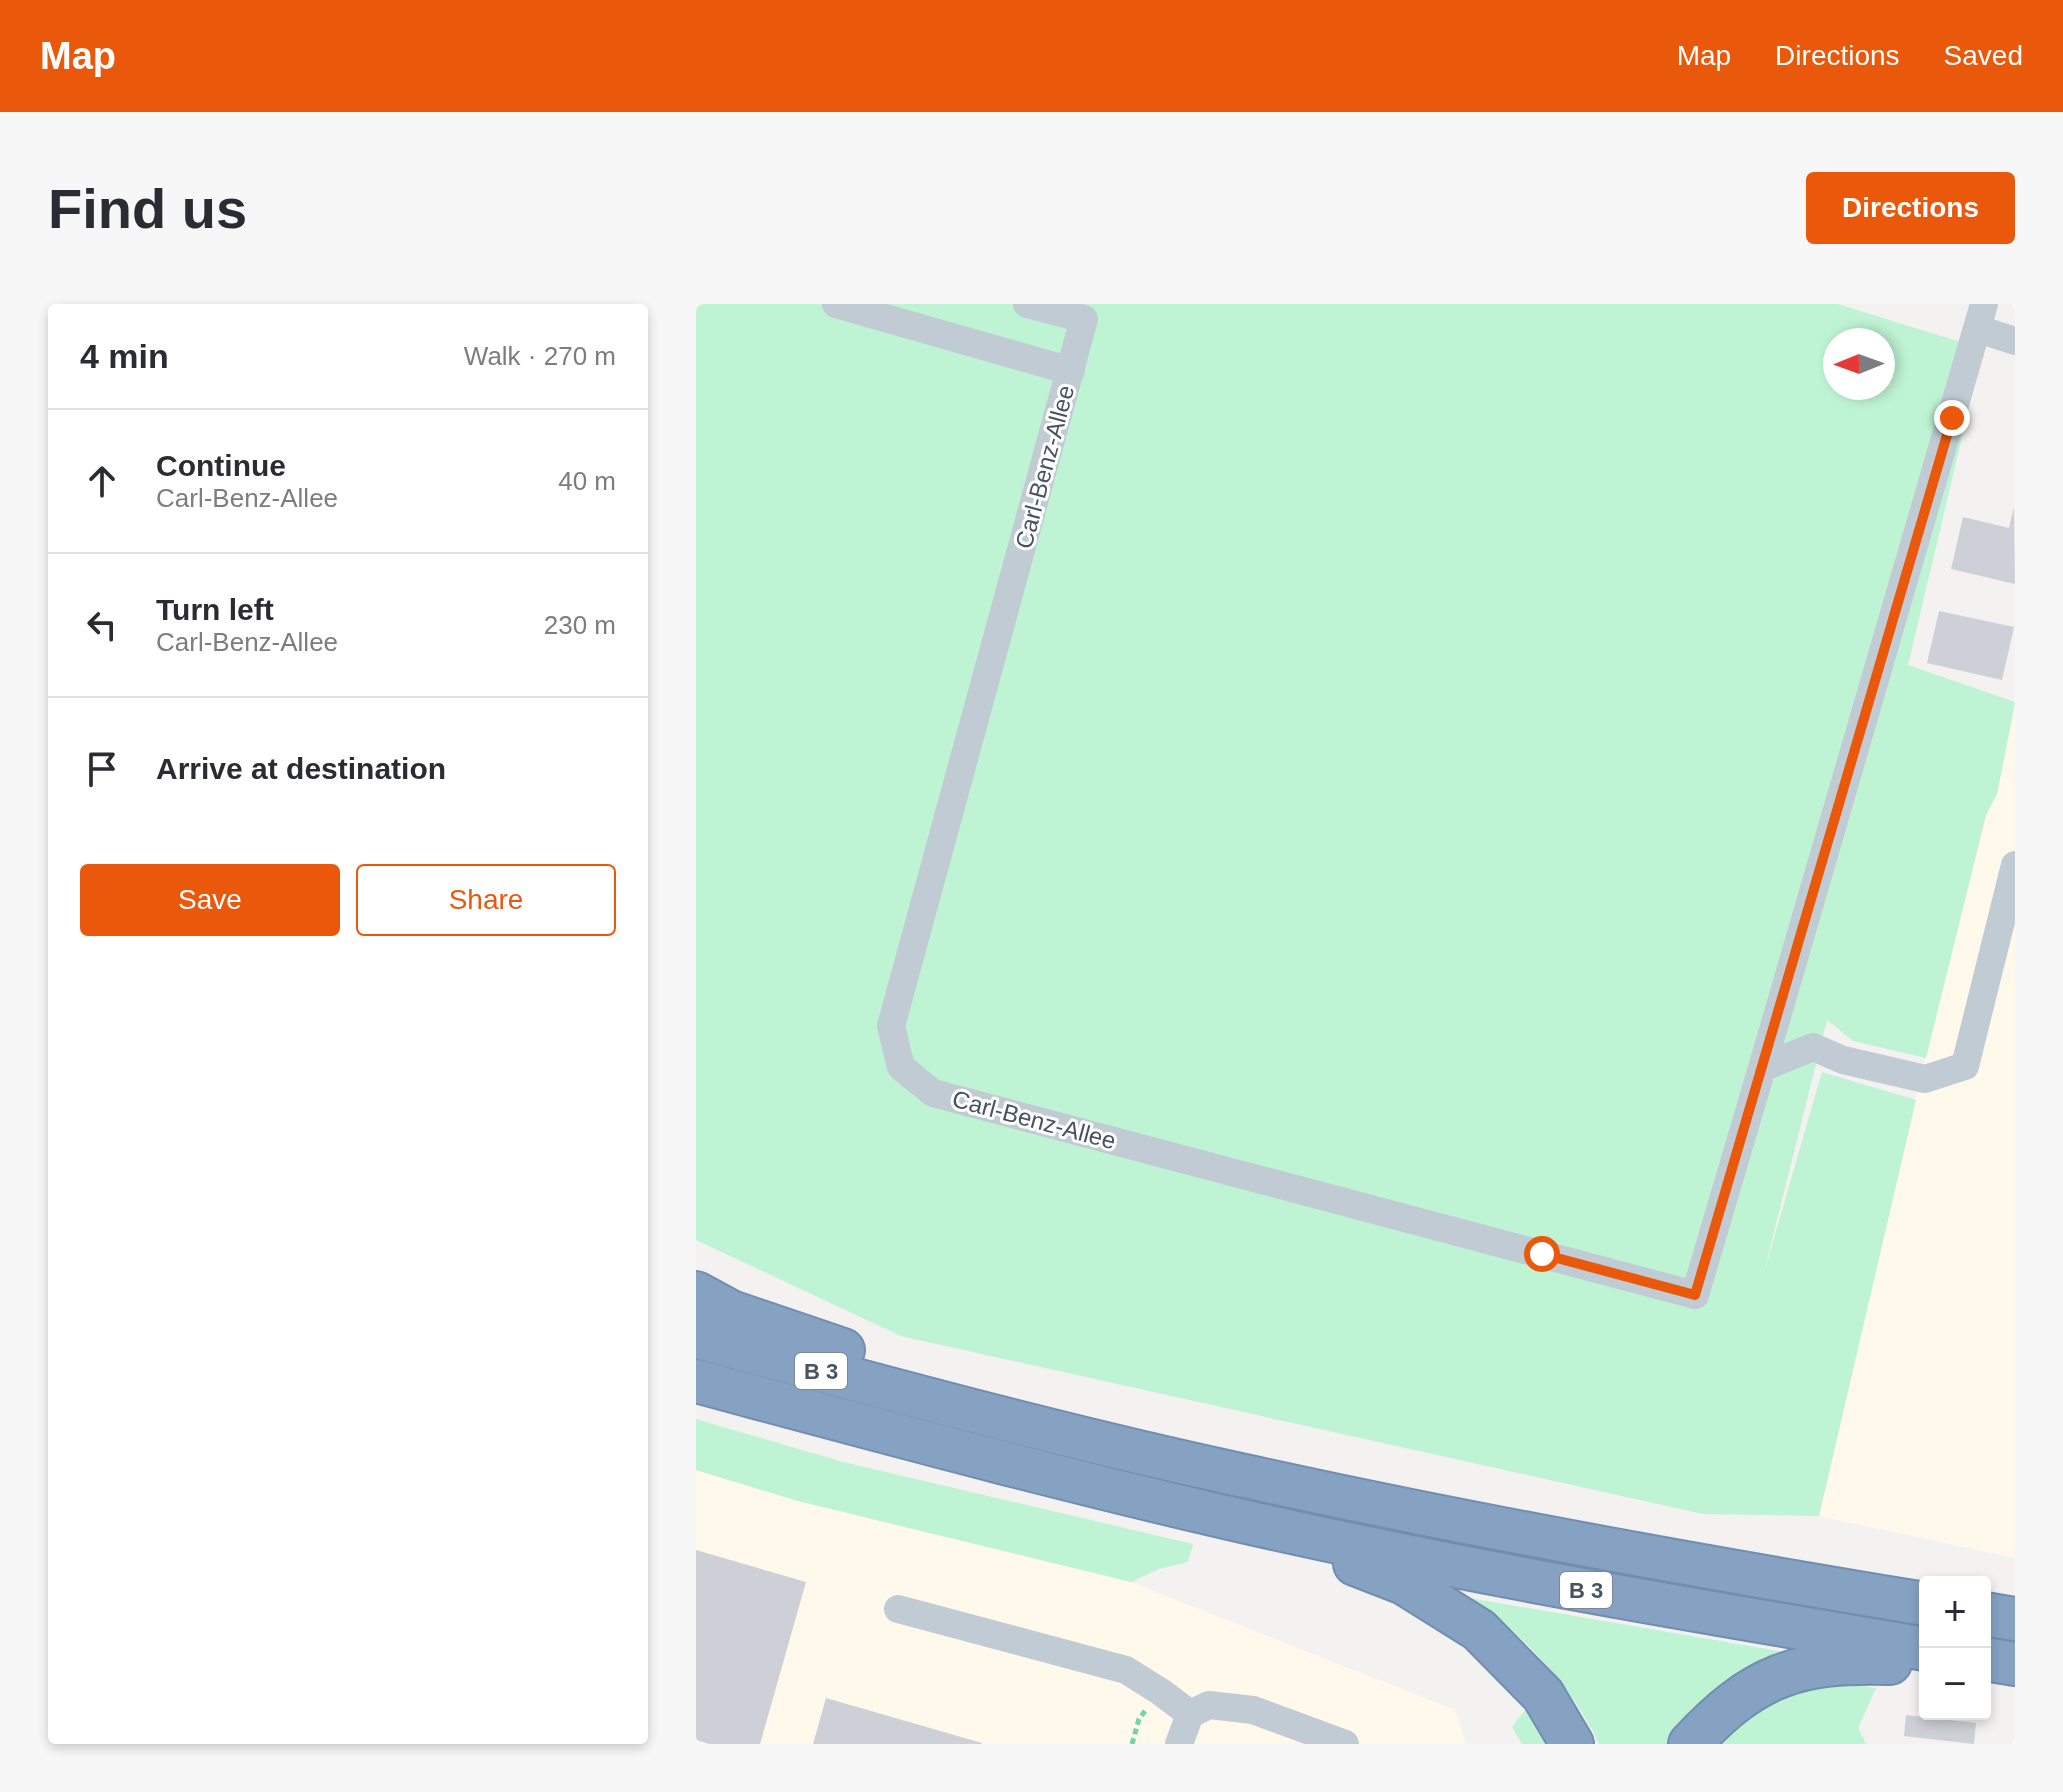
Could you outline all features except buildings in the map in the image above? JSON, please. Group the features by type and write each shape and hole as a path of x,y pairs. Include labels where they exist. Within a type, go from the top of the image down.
{"highway":[{"path":"696,1293 731,1312 848,1352 947,1405"},
{"name":"B 3","path":"696,1337 947,1405 1269,1482 1659,1560 1919,1603"},
{"name":"B 3","path":"696,1381 1049,1475 1249,1523 1654,1604 1919,1648"},
{"path":"1249,1523 1404,1583 1479,1630 1543,1695 1572,1744"},
{"path":"1991,1615 2015,1619"},
{"path":"1991,1660 2015,1666"},
{"path":"1690,1744 1718,1713 1740,1697 1791,1671 1837,1663 1919,1665"},
{"path":"1991,1667 2015,1666"}],"street":[{"path":"836,304 1071,371"},
{"name":"Carl-Benz-Allee","path":"1027,304 1084,319 891,1026 901,1067 933,1093 1695,1295 1981,316"},
{"path":"1981,316 2015,341"},
{"path":"1762,1068 1813,1047 1843,1060 1925,1079 1965,1066 2015,865"},
{"path":"898,1609 1126,1670 1190,1714"},
{"path":"1179,1744 1190,1714 1209,1705 1253,1710 1345,1744"}],"shaded area":[{"path":"2015,709 2015,1558 1819,1516 1889,1206 1986,815 1997,794"},
{"path":"696,1470 798,1501 1131,1582 1455,1710 1466,1744 696,1744"}],"green space":[{"path":"696,304 1838,304 1983,349 1908,665 2015,702 1997,794 1986,815 1926,1058 1853,1041 1827,1020 1763,1276 1822,1072 1916,1100 1819,1516 1703,1514 901,1336 696,1240"},
{"path":"696,1419 843,1462 1193,1544 1188,1562 1159,1569 1131,1582 798,1501 696,1470"},
{"path":"1458,1596 1802,1655 1673,1744 1599,1744 1568,1692 1527,1645 1497,1618"},
{"path":"1840,1683 1876,1688 1858,1728 1866,1744 1716,1744 1729,1730 1758,1710 1789,1697"},
{"path":"1528,1706 1555,1744 1522,1744 1512,1727"}],"route":[{"path":"1542,1254 1695,1295 1952,418"}]}
